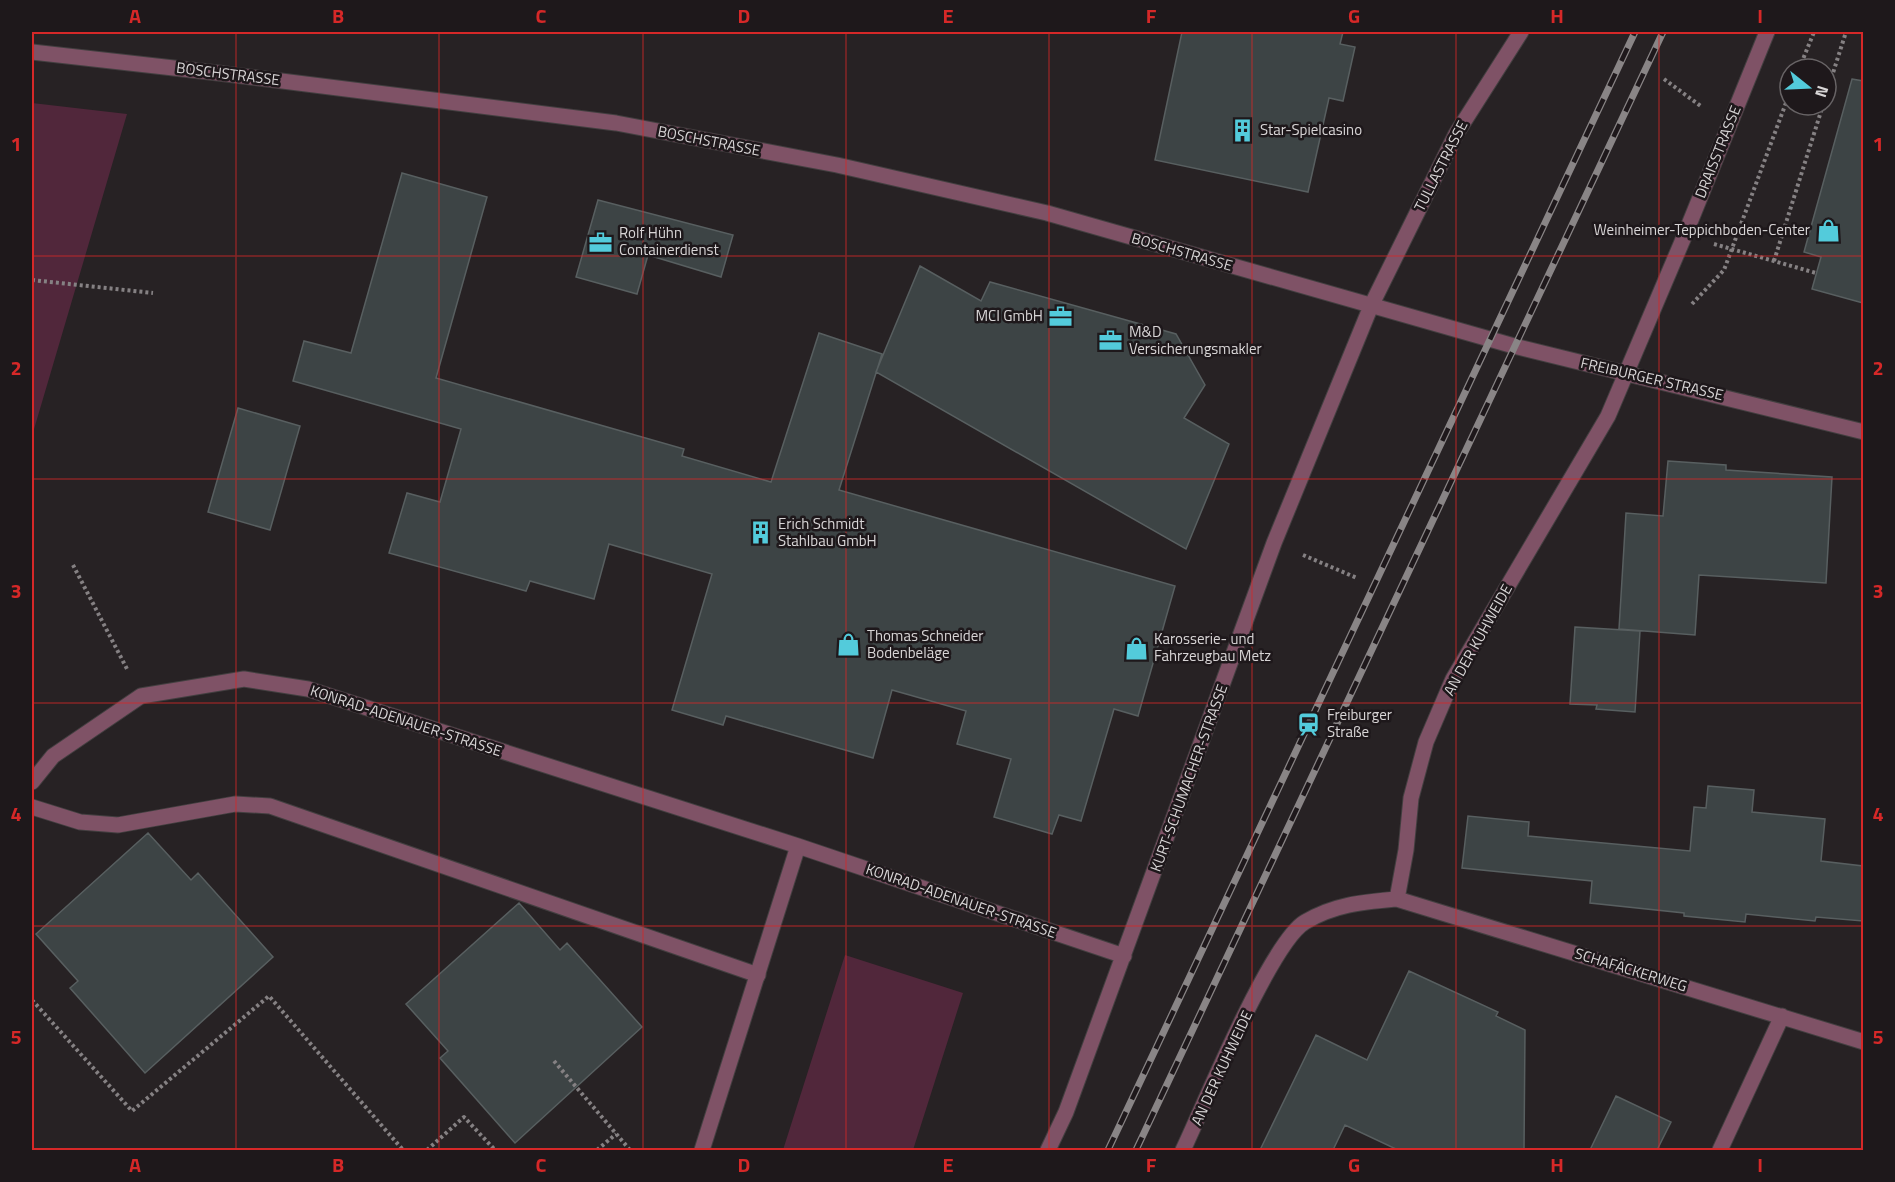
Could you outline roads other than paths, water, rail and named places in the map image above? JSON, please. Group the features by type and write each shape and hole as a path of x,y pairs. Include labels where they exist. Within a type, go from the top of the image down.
{"street":[{"name":"TULLASTRASSE","path":"1371,306 1456,134 1521,32"},
{"name":"DRAISSTRASSE","path":"1628,372 1767,32"},
{"name":"BOSCHSTRASSE","path":"32,52 218,73 627,125 837,165 1047,213 1371,306"},
{"name":"FREIBURGER STRASSE","path":"1371,306 1514,346 1628,372 1863,432"},
{"name":"KURT-SCHUMACHER-STRASSE","path":"1048,1150 1066,1112 1274,543 1371,306"},
{"name":"AN DER KUHWEIDE","path":"1183,1150 1272,962 1303,923 1344,904 1397,899 1406,850 1411,798 1426,742 1454,679 1608,416 1628,372"},
{"name":"KONRAD-ADENAUER-STRASSE","path":"32,782 53,756 141,696 244,679 308,689 798,846 1124,956"},
{"path":"32,807 80,822 118,825 235,804 270,806 758,975"},
{"path":"702,1150 798,846"},
{"name":"SCHAFÄCKERWEG","path":"1397,899 1863,1042"},
{"path":"1720,1150 1782,1016"}],"railway":[{"path":"1108,1150 1635,32"},
{"path":"1136,1150 1663,32"}],"place":[{"name":"Star-Spielcasino","path":"1242,130"},
{"name":"Weinheimer-Teppichboden-Center","path":"1828,230"},
{"name":"Rolf Hühn Containerdienst","path":"601,242"},
{"name":"MCI GmbH","path":"1061,316"},
{"name":"M&D Versicherungsmakler","path":"1111,341"},
{"name":"Erich Schmidt Stahlbau GmbH","path":"760,533"},
{"name":"Thomas Schneider Bodenbeläge","path":"849,645"},
{"name":"Karosserie- und Fahrzeugbau Metz","path":"1136,648"},
{"name":"Freiburger Straße","path":"1309,724"}]}
